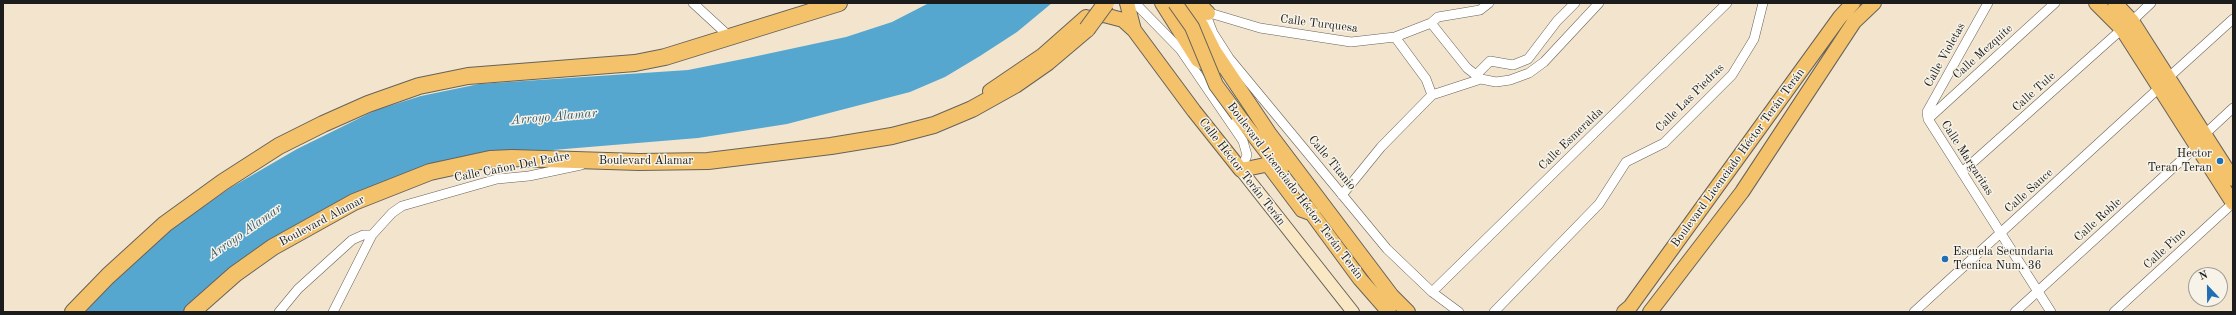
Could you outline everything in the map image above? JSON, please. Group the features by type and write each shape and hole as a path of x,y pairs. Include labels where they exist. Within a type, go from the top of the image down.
{"highway":[{"path":"73,312 108,276 165,224 223,182 279,146 368,104 419,86 468,76 635,63 680,54 839,3"},
{"name":"Boulevard Alamar","path":"192,312 235,274 274,246 354,202 430,172 490,159 512,158 598,162 708,160 831,146 892,136 934,125 972,109 1015,85 1048,62 1106,3"}],"main road":[{"path":"1083,26 1098,3"},
{"name":"Calle Héctor Terán Terán","path":"1128,3 1134,30"},
{"name":"Boulevard Licenciado Héctor Terán Terán","path":"1162,3 1198,60 1235,82"},
{"name":"Boulevard Licenciado Héctor Terán Terán","path":"1175,3 1192,27 1216,85 1360,279 1389,312"},
{"name":"Boulevard Licenciado Héctor Terán Terán","path":"1624,312 1630,308 1836,23 1853,3"},
{"name":"Boulevard Licenciado Héctor Terán Terán","path":"1650,312 1742,192 1854,22 1874,3"},
{"path":"2096,3 2127,25 2169,77 2233,203"},
{"path":"2115,3 2159,88 2233,179"},
{"name":"Boulevard Licenciado Héctor Terán Terán","path":"1196,6 1214,52 1320,203 1392,296 1408,312"},
{"name":"Calle Héctor Terán Terán","path":"1083,26 1095,16 1113,16 1123,20 1134,30 1194,111 1241,170"},
{"path":"1241,170 1244,171 1265,165 1270,166 1302,210 1313,214"}],"street":[{"path":"693,3 730,37"},
{"name":"Boulevard Licenciado Héctor Terán Terán","path":"1135,3 1180,49 1243,142 1247,155 1241,170"},
{"name":"Calle Turquesa","path":"1196,6 1260,28 1327,40 1351,42 1395,37 1431,23 1438,17 1480,10 1489,3"},
{"path":"1342,195 1381,147 1432,95 1478,77 1490,61 1513,65 1528,59 1557,21 1575,3"},
{"path":"1431,23 1443,40 1478,77 1496,82 1510,80 1529,73 1544,62 1600,3"},
{"name":"Calle Esmeralda","path":"1432,292 1727,3"},
{"name":"Calle Las Piedras","path":"1494,312 1599,204 1626,162 1664,143 1732,75 1754,39 1763,3"},
{"name":"Calle Violetas","path":"1928,118 1927,112 1988,3"},
{"name":"Calle Mezquite","path":"1928,118 2055,3"},
{"name":"Calle Tule","path":"1962,172 2151,3"},
{"name":"Calle Titanio","path":"1196,6 1208,20 1213,34 1229,58 1387,249 1432,292 1459,312"},
{"path":"2169,77 2233,19"},
{"path":"1395,37 1426,79 1432,95"},
{"name":"Calle Sauce","path":"1914,312 2159,88"},
{"name":"Calle Roble","path":"2015,312 2201,140 2233,108"},
{"name":"Calle Margaritas","path":"1928,118 2051,312"},
{"name":"Calle Cañon Del Padre","path":"333,312 372,235 392,213 412,202 497,179 529,176 598,162"},
{"name":"Calle Héctor Terán Terán","path":"1241,170 1353,312"},
{"name":"Calle Pino","path":"2114,312 2233,203"},
{"path":"279,312 298,289 352,240 363,235 372,235"}],"water":[{"name":"Arroyo Alamar","path":"929,3 1052,3 1017,32 980,56 945,77 910,92 787,124 698,138 480,156 320,218 185,312 85,312 119,275 170,230 230,188 297,149 376,110 421,96 479,84 688,70 846,37 892,22"}],"place":[{"name":"Hector Teran Teran","path":"2220,161"},
{"name":"Escuela Secundaria Tecnica Num. 36","path":"1945,259"}]}
